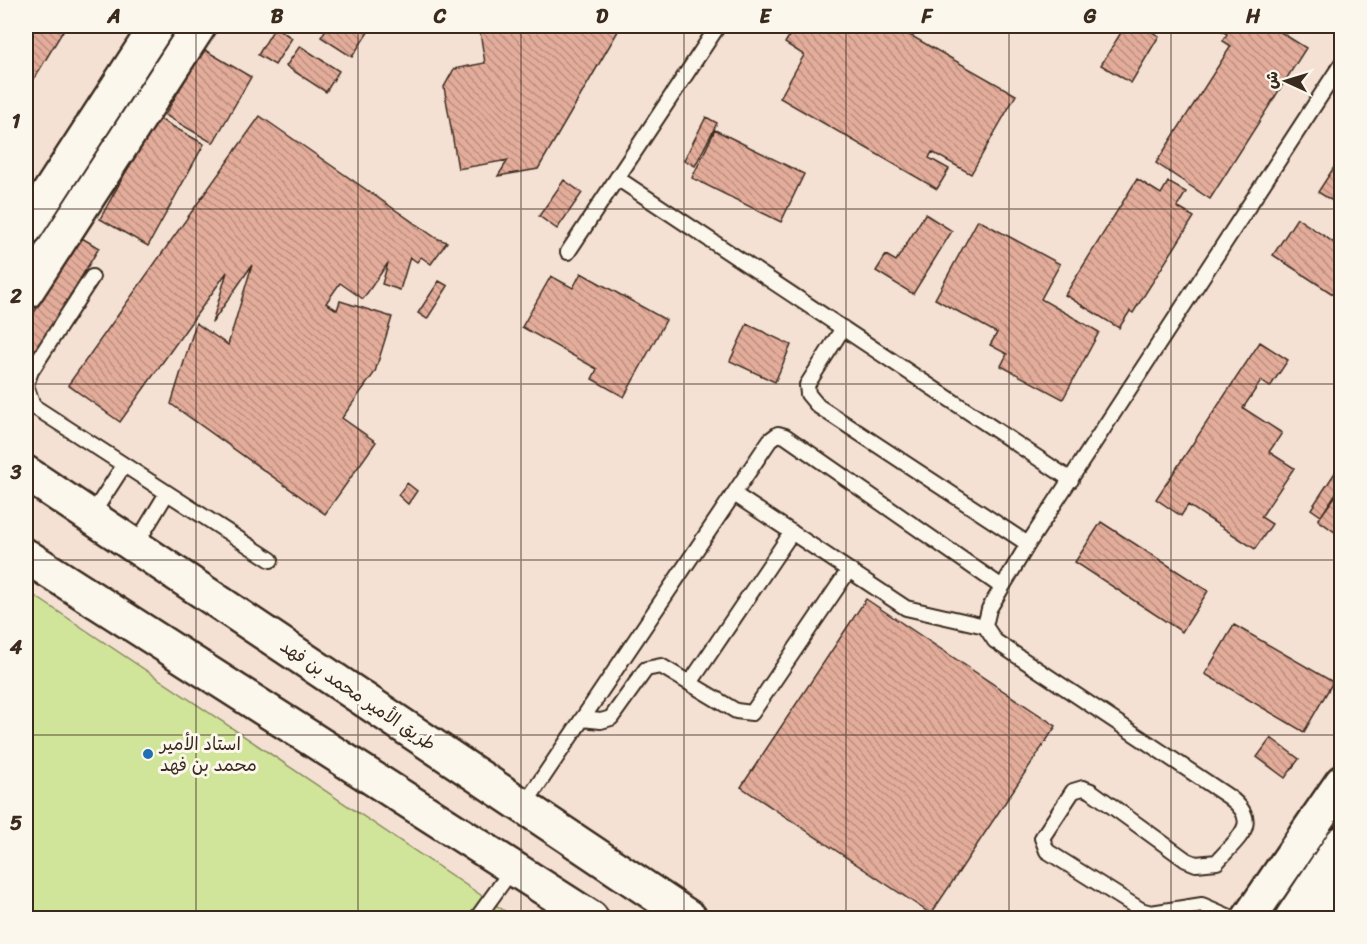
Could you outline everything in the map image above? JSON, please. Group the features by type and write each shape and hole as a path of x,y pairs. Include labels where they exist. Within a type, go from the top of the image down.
{"main road":[{"path":"26,228 157,26"},
{"path":"26,292 199,26"},
{"name":"طريق الأمير محمد بن فهد","path":"26,472 690,918"},
{"path":"26,556 591,918"},
{"path":"1250,918 1341,782"},
{"path":"1292,918 1341,843"},
{"path":"1322,918 1341,889"}],"lane":[{"path":"568,252 718,26"},
{"path":"985,626 989,609 1028,544 1341,63"},
{"path":"616,178 1071,480"},
{"path":"92,277 31,371 26,385 27,394 33,406 271,560"},
{"path":"843,328 807,385 808,394 818,406 1028,544"},
{"path":"524,807 770,440 778,434 785,436 1002,587"},
{"path":"90,516 124,465"},
{"path":"135,546 166,493"},
{"path":"734,494 906,608 985,626 995,641 1239,805 1248,820 1246,828 1217,862 1196,864 1186,860 1091,791 1083,788 1073,791 1042,838 1047,851 1141,910 1151,913 1202,905 1232,918"},
{"path":"690,683 792,532"},
{"path":"582,719 601,721 611,718 646,669 653,665 662,666 736,711 745,714 752,712 849,570"},
{"path":"477,918 513,868"}],"green space":[{"name":"استاد الأمير محمد بن فهد","path":"26,590 515,918 26,918"}],"building":[{"path":"26,26 66,26 26,92"},
{"path":"328,26 372,26 352,57 321,37"},
{"path":"479,26 621,26 538,169 498,176 508,160 458,169 444,87 454,69 485,63"},
{"path":"795,26 894,26 1016,95 971,174 932,152 929,158 949,169 937,189 780,98 804,55 785,43"},
{"path":"1125,26 1142,26 1159,36 1131,83 1101,65"},
{"path":"1214,26 1271,26 1306,48 1210,199 1156,163 1231,46 1223,41 1227,34"},
{"path":"275,27 292,38 275,65 258,55"},
{"path":"300,46 339,71 326,92 286,66"},
{"path":"203,49 251,77 213,143 165,115"},
{"path":"260,116 436,238 447,242 431,264 421,257 417,262 410,257 400,290 382,284 388,263 363,299 340,283 326,303 337,310 340,301 392,317 375,372 342,418 376,442 325,514 171,404 196,323 228,345 252,265 212,323 227,272 120,422 68,385"},
{"path":"156,117 204,144 148,246 100,219"},
{"path":"706,117 717,123 695,166 684,160"},
{"path":"715,130 804,174 781,222 692,178"},
{"path":"1342,155 1342,207 1318,192"},
{"path":"1137,179 1161,194 1168,182 1186,192 1177,207 1194,217 1133,313 1130,311 1119,328 1065,295"},
{"path":"564,180 582,193 557,229 539,216"},
{"path":"925,214 952,231 913,294 876,271 886,255 896,261"},
{"path":"1297,218 1342,248 1342,300 1273,255"},
{"path":"978,220 1060,264 1041,299 1099,332 1063,399 1001,366 1007,354 990,345 997,333 935,299"},
{"path":"80,237 99,248 26,368 26,326"},
{"path":"581,273 666,320 624,397 592,379 597,369 522,327 551,276 573,288"},
{"path":"439,281 448,286 427,319 418,313"},
{"path":"747,324 791,345 775,382 730,361"},
{"path":"1260,342 1288,360 1270,387 1261,381 1243,408 1282,433 1269,452 1294,468 1261,517 1272,524 1255,549 1188,505 1181,516 1156,499"},
{"path":"1342,462 1342,484 1321,516 1311,509"},
{"path":"407,483 417,491 408,504 398,495"},
{"path":"1342,487 1342,537 1318,520"},
{"path":"1101,522 1208,591 1182,632 1075,562"},
{"path":"866,599 1056,726 931,914 741,787"},
{"path":"1234,625 1333,682 1304,732 1205,674"},
{"path":"1271,738 1299,759 1285,778 1257,757"}],"place":[{"name":"استاد الأمير محمد بن فهد","path":"148,754"}]}
